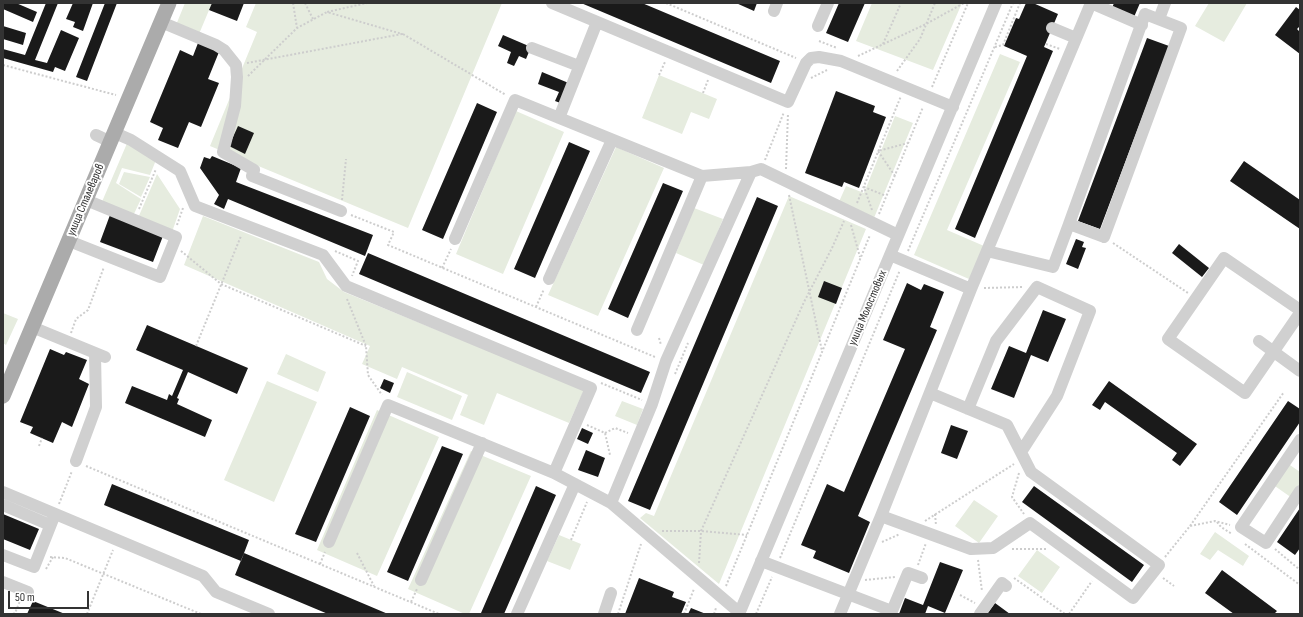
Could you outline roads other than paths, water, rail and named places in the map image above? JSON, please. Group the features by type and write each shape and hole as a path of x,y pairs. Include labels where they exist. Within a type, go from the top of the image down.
{"main road":[{"name":"улица Сталеваров","path":"3,396 113,137 161,22 167,4"}],"street":[{"path":"552,3 788,102 806,63 812,58 818,58 841,61 952,107"},
{"path":"818,26 828,3"},
{"name":"улица Молостовых","path":"739,613 996,3"},
{"path":"1159,19 1165,3"},
{"path":"840,614 881,516 971,289 1076,38 1096,4 1142,24"},
{"path":"987,251 1053,267 1068,224 1146,14 1181,28 1104,237 1068,224"},
{"path":"161,22 216,45 224,50 236,65 237,88 235,106 224,152 254,170 252,176 341,211"},
{"path":"559,118 596,22"},
{"path":"1052,28 1076,38"},
{"path":"532,48 579,66"},
{"path":"455,239 515,100 702,176 756,170 786,182 898,235"},
{"path":"96,136 131,140 180,171 195,206 323,255 346,286 591,388 554,473"},
{"path":"549,279 612,140"},
{"path":"611,503 652,404 666,361 756,170"},
{"path":"637,330 702,176"},
{"path":"69,241 160,277 173,240 134,220 86,200"},
{"path":"890,255 971,289"},
{"path":"1224,258 1300,312 1245,393 1168,340 1224,258"},
{"path":"968,409 996,341 1037,287 1090,311 1057,396 1022,455"},
{"path":"32,327 100,355 96,407 76,461"},
{"path":"1259,341 1273,352 1298,365"},
{"path":"881,516 929,535 971,549 993,548 1030,524 1133,598 1159,565 1031,472 1008,425 930,393"},
{"path":"329,542 388,405 554,473 611,503 646,531 739,613"},
{"path":"1300,440 1237,532 1266,543 1300,491"},
{"path":"421,580 482,443"},
{"path":"516,614 575,484"},
{"path":"3,492 53,520"},
{"path":"3,505 117,540 203,576 216,592 269,614"},
{"path":"3,555 34,568 53,520"},
{"path":"761,561 891,613 914,576"},
{"path":"3,582 28,592"},
{"path":"982,611 1004,585"},
{"path":"604,614 611,593"}]}
